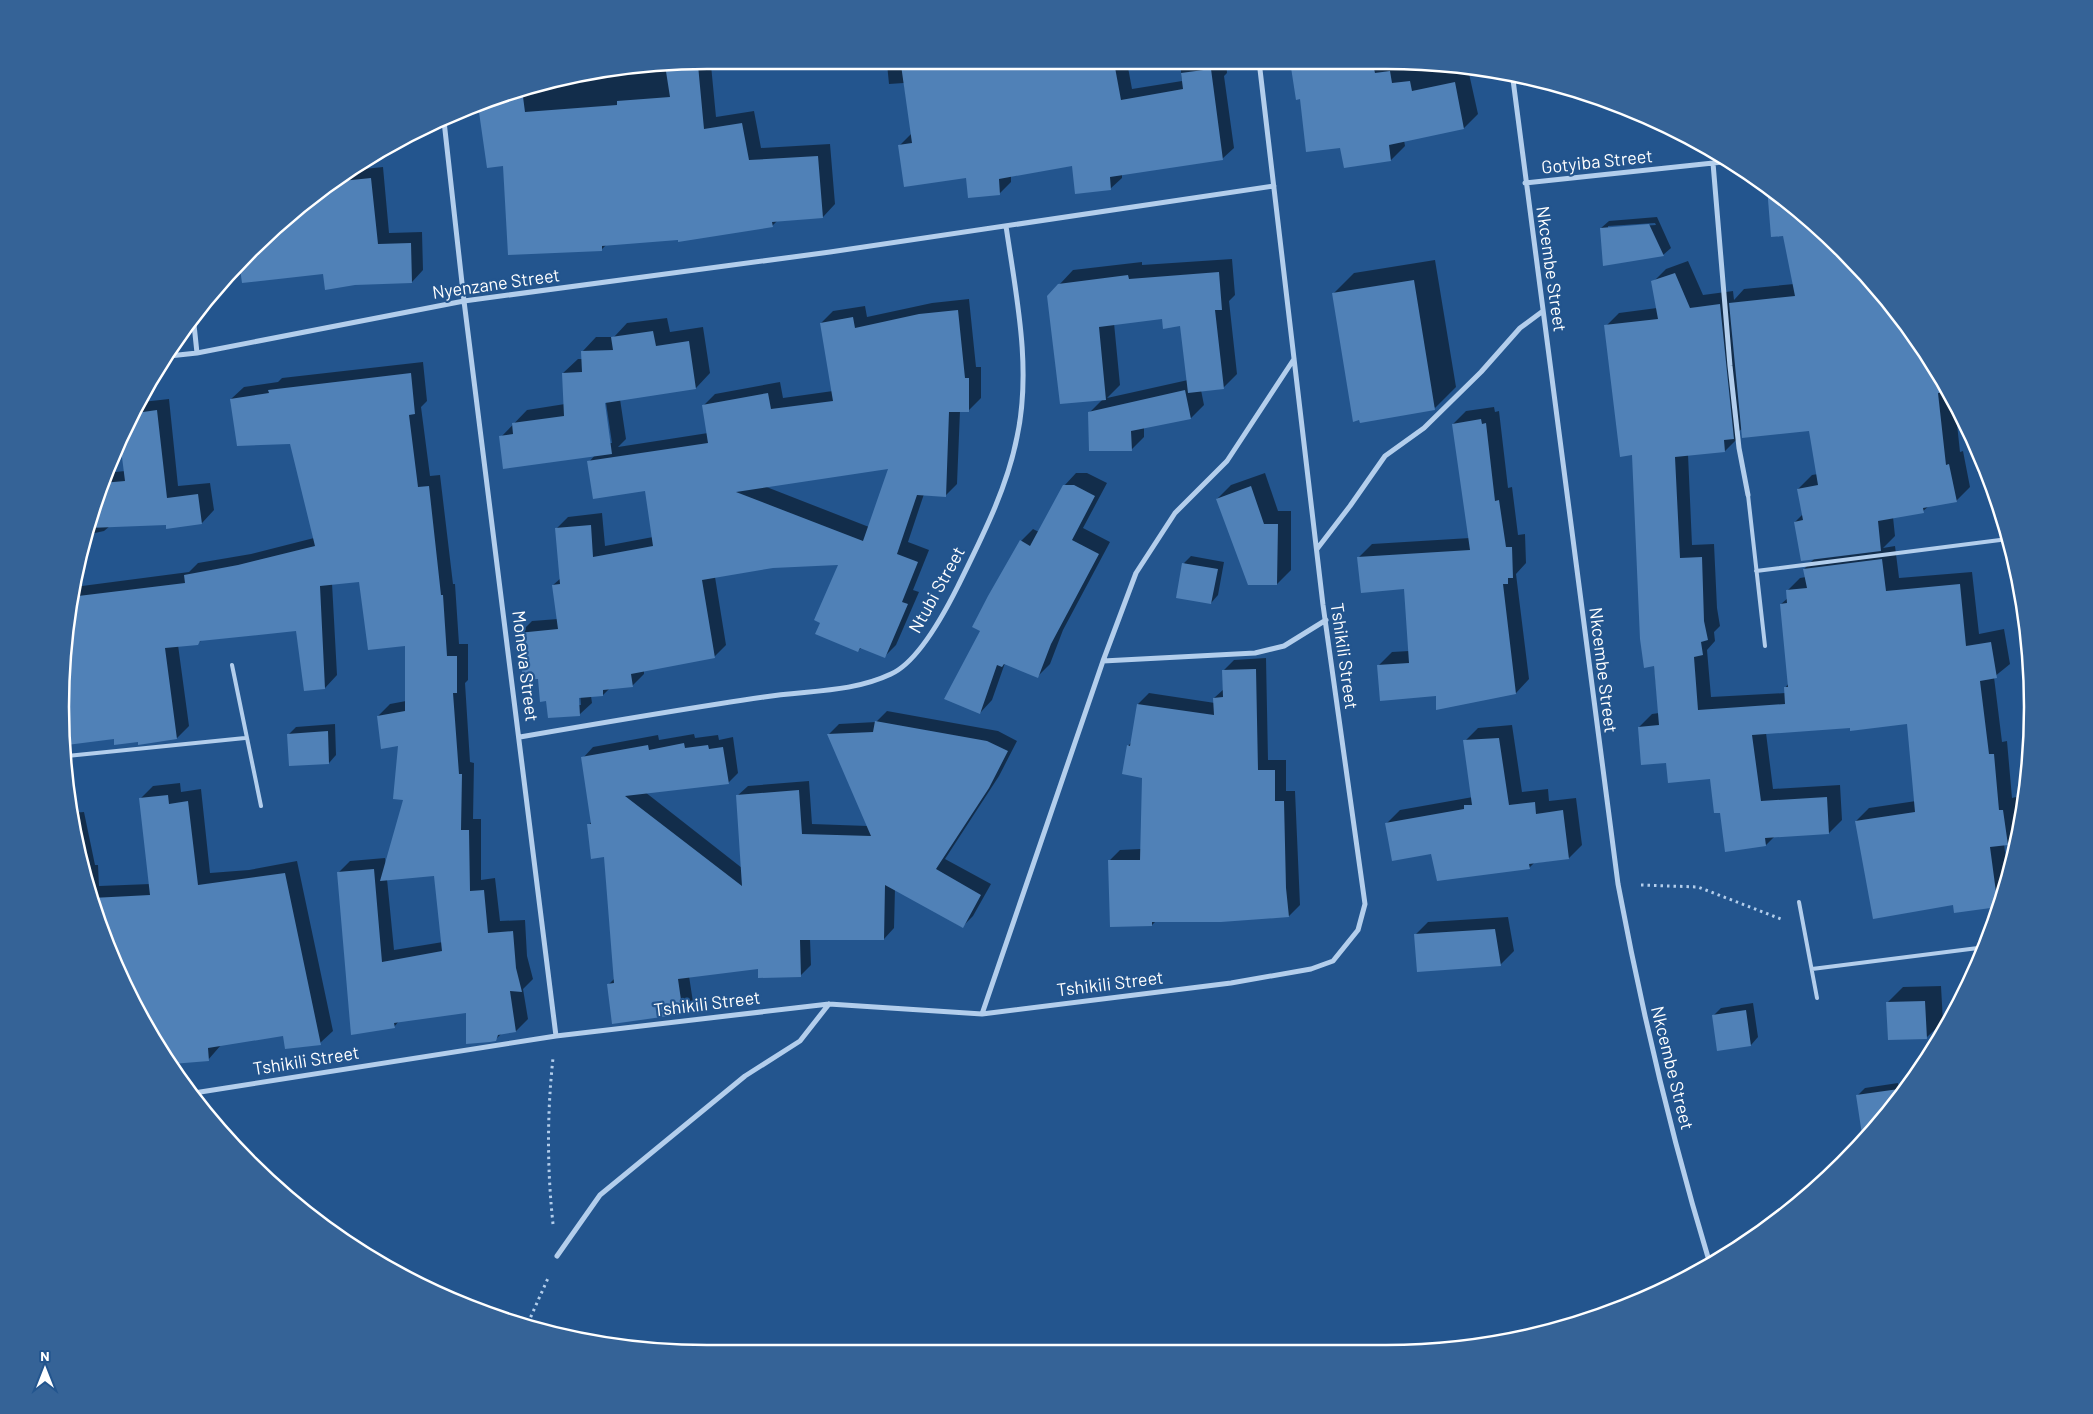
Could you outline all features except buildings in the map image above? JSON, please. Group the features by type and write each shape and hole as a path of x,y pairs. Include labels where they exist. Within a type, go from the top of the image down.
{"street":[{"name":"Tshikili Street","path":"198,1092 556,1036 829,1004 982,1014 1231,982 1311,969 1333,962 1358,930 1364,904 1317,549 1260,69"},
{"name":"Nkcembe Street","path":"1513,81 1618,884 1634,969 1665,1101 1708,1258"},
{"name":"Moneva Street","path":"445,126 464,301 556,1036"},
{"name":"Gotyiba Street","path":"1526,183 1719,162"},
{"path":"1713,163 1730,366 1739,448 1748,495"},
{"name":"Nyenzane Street","path":"174,355 197,353 464,301 830,252 1274,186"},
{"name":"Ntubi Street","path":"520,737 655,713 773,695 864,686 894,673 922,646 947,608 968,566 998,499 1017,437 1022,388 1022,340 1006,226"},
{"path":"1317,549 1385,456 1424,428 1481,372 1520,328 1543,311"},
{"path":"194,328 197,353"},
{"path":"982,1014 1103,661 1136,574 1175,513 1227,461 1295,358"},
{"path":"1103,661 1255,653 1284,646 1326,620"},
{"path":"557,1256 600,1195 745,1076 800,1041 829,1004"}],"lane":[{"path":"1748,495 1766,646"},
{"path":"1756,571 2002,540"},
{"path":"232,665 245,738 261,806"},
{"path":"71,756 245,738"},
{"path":"1799,902 1817,998"},
{"path":"1812,969 1977,948"}],"path":[{"path":"1618,884 1698,887 1804,929"},
{"path":"530,1320 557,1256 549,1179 548,1114 556,1036"}]}
